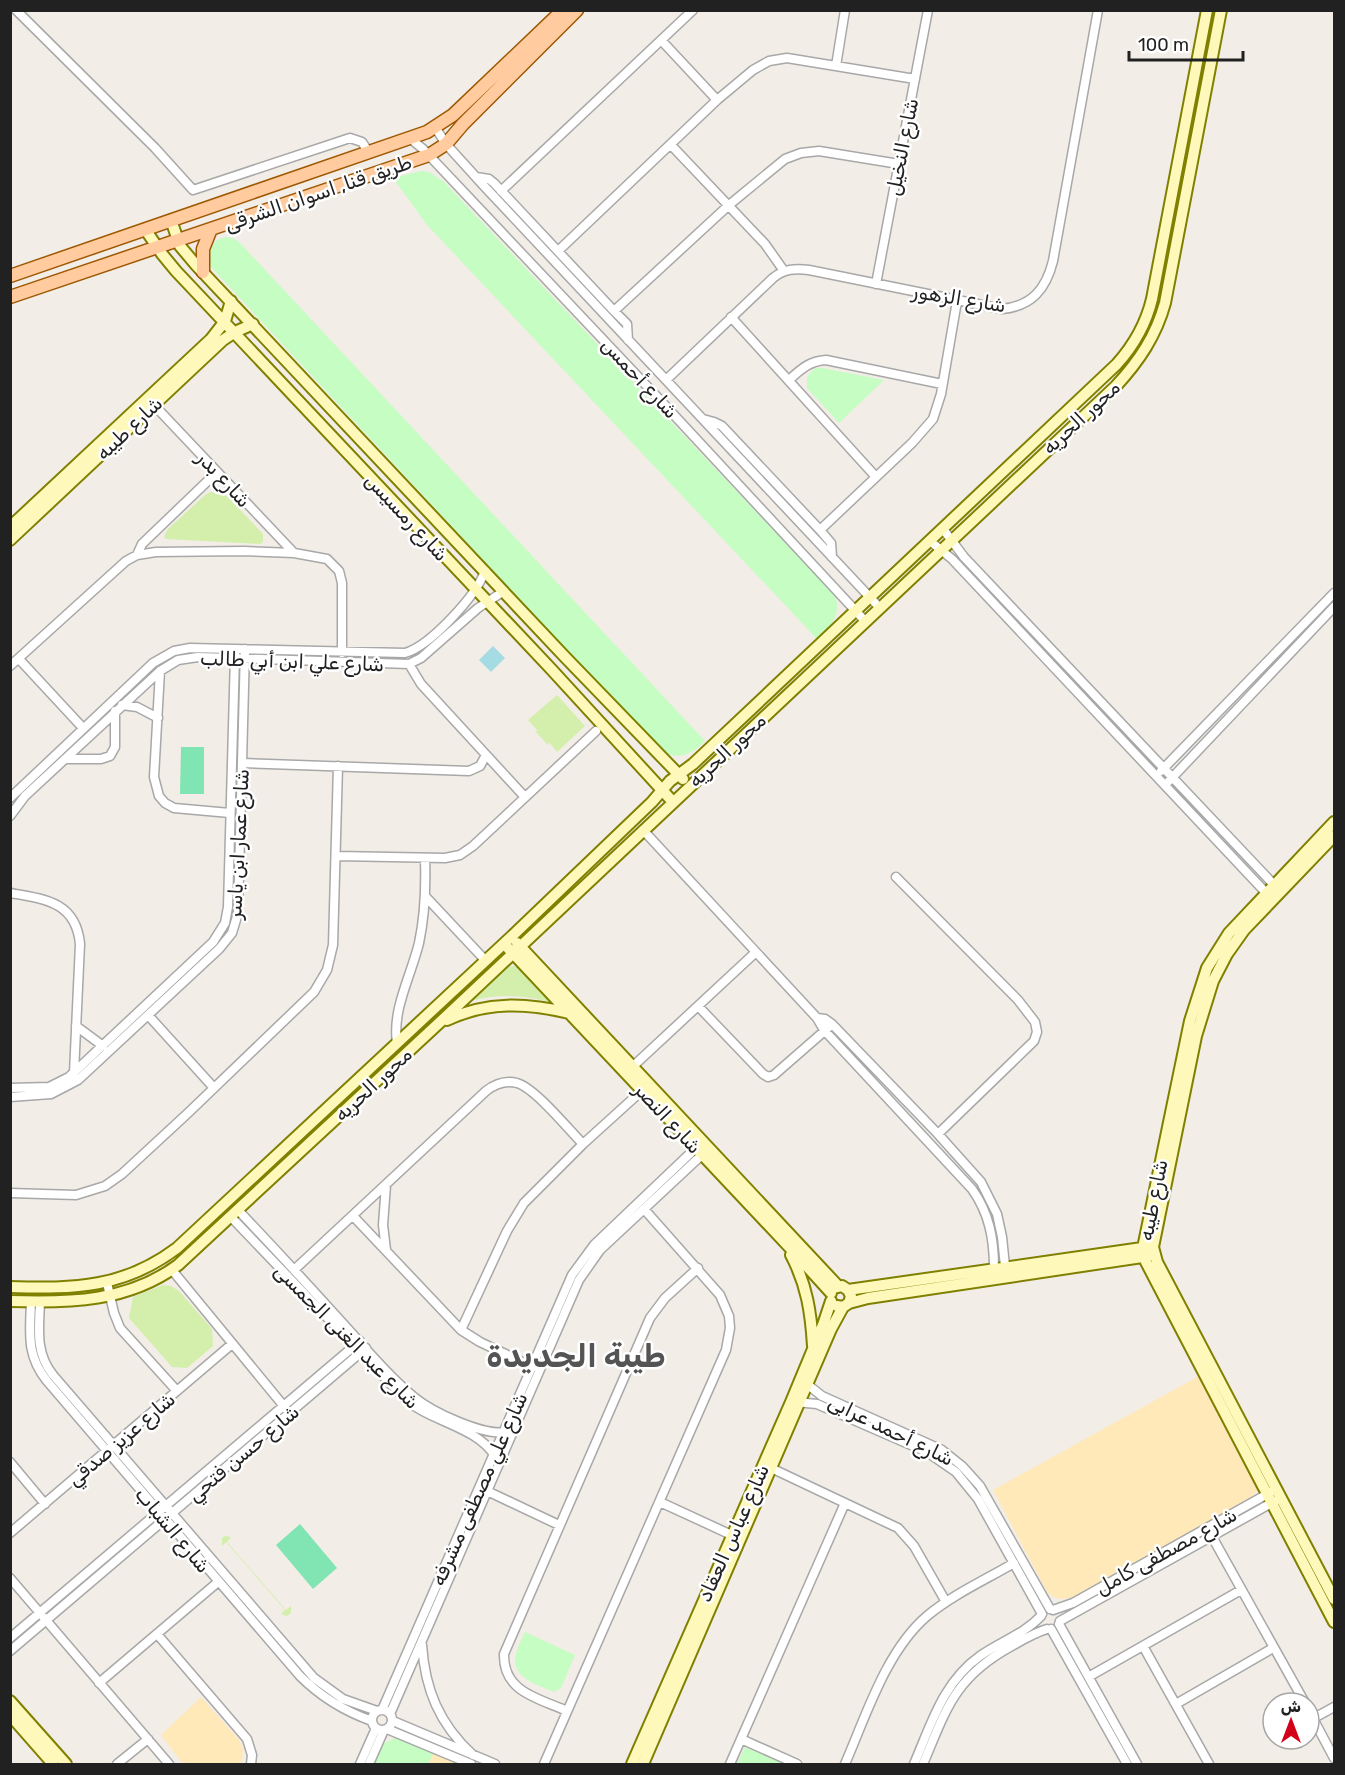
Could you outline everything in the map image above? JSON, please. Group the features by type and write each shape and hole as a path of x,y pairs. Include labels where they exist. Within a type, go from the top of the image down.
{"main road":[{"name":"طريق قنا, اسوان الشرقى","path":"10,276 411,139 435,128 453,115 562,10"},
{"name":"طريق قنا, اسوان الشرقى","path":"10,297 429,155 446,144 577,10"},
{"name":"محور الحريه","path":"10,1287 72,1288 107,1282 143,1270 177,1248 507,940 652,802 662,789 693,764 1107,375 1128,351 1141,330 1152,299 1207,10"},
{"name":"محور الحريه","path":"10,1300 73,1302 110,1296 141,1287 172,1270 438,1024 1116,386 1139,359 1153,337 1167,294 1221,10"},
{"name":"شارع رمسيس","path":"171,220 177,240 203,272 689,786"},
{"name":"شارع رمسيس","path":"145,229 176,271 477,589 673,802"},
{"path":"203,272 203,249 212,229"},
{"name":"شارع طيبه","path":"10,527 211,339 225,321 231,301"},
{"name":"شارع طيبه","path":"11,538 223,340 253,324"},
{"name":"شارع طيبه","path":"1273,892 1335,822"},
{"path":"619,834 628,844"},
{"name":"شارع طيبه","path":"1335,836 1273,892 1221,944 1202,980 1187,1035 1149,1252 1274,1496 1335,1622"},
{"name":"شارع النصر","path":"507,940 837,1293"},
{"path":"438,1024 469,1011 502,1005 574,1010"},
{"name":"شارع النصر","path":"702,1148 786,1244 837,1293"},
{"path":"786,1244 801,1273 807,1293 813,1350"},
{"path":"837,1293 1000,1267 1149,1252"},
{"path":"837,1293 836,1306 846,1305 868,1298 1149,1252"},
{"path":"837,1293 851,1296 846,1305"},
{"name":"شارع عباس العقاد","path":"804,1382 813,1350 837,1293"},
{"name":"شارع عباس العقاد","path":"632,1764 804,1382 846,1305"},
{"name":"شارع عباس العقاد","path":"643,1764 736,1537 771,1468 795,1402"},
{"name":"شارع طيبه","path":"1274,1496 1335,1599"},
{"path":"10,1701 66,1764"},
{"path":"10,1714 53,1764"}],"street":[{"path":"16,10 155,148 190,189 196,190 350,138 362,142 369,153"},
{"path":"501,190 693,10"},
{"path":"836,66 846,10"},
{"name":"شارع النخيل","path":"876,284 928,10"},
{"name":"شارع الزهور","path":"784,271 801,269 1002,309 1013,308 1033,299 1046,282 1053,261 1098,10"},
{"path":"661,40 717,100"},
{"path":"558,251 717,100 753,70 769,61 787,58 915,79"},
{"name":"شارع أحمس","path":"435,128 446,144 476,177 879,607"},
{"name":"شارع أحمس","path":"411,139 429,155 646,384 865,621"},
{"path":"666,380 772,278 784,271 770,251 671,145"},
{"path":"614,310 777,164 801,153 819,151 899,164"},
{"path":"476,177 489,179 501,190 614,310 627,324 628,340"},
{"path":"820,530 928,427 936,412 957,301"},
{"path":"731,317 876,477"},
{"path":"789,380 812,362 826,360 942,384"},
{"path":"646,384 659,372"},
{"path":"661,400 674,389"},
{"name":"شارع بدر","path":"154,405 294,553"},
{"path":"703,419 722,426 820,530 831,543 832,557"},
{"path":"10,666 134,556 142,544 217,472"},
{"path":"943,529 950,540 1173,777 1273,892"},
{"path":"930,541 941,549 1055,666 1165,786 1273,892"},
{"path":"134,556 156,552 244,551 294,553 322,557 332,562 339,571 342,582 342,653"},
{"path":"134,556 136,566"},
{"name":"شارع علي ابن أبي طالب","path":"10,798 153,663 167,654 190,648 399,654 416,649 464,605 477,589 485,571"},
{"name":"شارع علي ابن أبي طالب","path":"10,816 19,802 118,708 171,663 184,659 245,659 409,664 425,656 488,601 504,591"},
{"path":"1156,776 1335,593"},
{"path":"1165,786 1335,607"},
{"name":"شارع عمار ابن ياسر","path":"10,1088 49,1087 63,1082 213,942 223,928 228,912 235,649"},
{"name":"شارع عمار ابن ياسر","path":"10,1097 51,1094 72,1085 219,949 235,927 238,907 245,649"},
{"path":"19,659 83,728"},
{"path":"409,664 421,684 524,796"},
{"path":"160,671 154,777 159,796 174,808 230,813"},
{"path":"65,759 100,759 110,756 115,747 118,708 137,707 158,718"},
{"path":"336,856 453,857 467,851 596,731"},
{"path":"242,763 469,771 480,766 486,755"},
{"path":"10,1193 76,1195 105,1186 122,1174 305,1003 321,982 329,964 333,945 338,766"},
{"path":"643,830 972,1189 989,1222 1000,1267"},
{"path":"397,1043 397,1016 420,939 425,896 425,858"},
{"path":"896,877 1002,982 1037,1027 1034,1041 938,1134"},
{"path":"10,893 52,902 66,911 76,926 80,944 74,1073"},
{"path":"425,896 485,960"},
{"path":"630,1070 756,952"},
{"path":"698,1006 768,1077 774,1075 832,1024"},
{"path":"148,1015 214,1088"},
{"path":"817,1018 825,1019 832,1024 974,1172 987,1192 1000,1225 1000,1267"},
{"path":"76,1026 103,1046"},
{"path":"294,1270 486,1091 500,1083 516,1083 524,1086 583,1144"},
{"path":"461,1330 518,1212 583,1144 646,1087"},
{"name":"شارع علي مصطفى مشرفه","path":"386,1714 494,1453 507,1432 579,1280 600,1250 644,1209 702,1148"},
{"name":"شارع علي مصطفى مشرفه","path":"386,1714 422,1642 499,1463 507,1432 568,1284 582,1259 594,1245 702,1148"},
{"path":"386,1185 382,1225 386,1251"},
{"path":"544,1764 726,1350 730,1328 726,1305 720,1295 644,1209"},
{"name":"شارع عبد الغنى الجمسى","path":"235,1214 294,1270 410,1404 482,1441 494,1453 499,1463"},
{"name":"شارع عبد الغنى الجمسى","path":"235,1214 360,1347 410,1393 427,1406 477,1429 486,1432 507,1432"},
{"path":"353,1216 461,1330 480,1342 533,1367"},
{"path":"567,1711 518,1688 506,1673 503,1664 506,1644 650,1318 660,1304 698,1268"},
{"path":"172,1270 286,1409"},
{"path":"107,1282 120,1328 177,1391"},
{"name":"شارع الشباب","path":"35,1301 30,1345 37,1368 314,1678 343,1699 386,1714 495,1764"},
{"name":"شارع عزيز صدقي","path":"10,1533 232,1344"},
{"name":"شارع حسن فتحي","path":"10,1651 165,1513 360,1347"},
{"name":"شارع أحمد عرابى","path":"804,1382 833,1401 942,1450 962,1466 980,1486 1047,1612"},
{"name":"شارع أحمد عرابى","path":"795,1402 823,1407 927,1452 947,1464 972,1490 1014,1563 1047,1612"},
{"path":"10,1462 45,1504"},
{"path":"771,1468 891,1524 904,1533 946,1602"},
{"path":"487,1491 560,1525"},
{"name":"شارع مصطفى كامل","path":"914,1764 944,1696 953,1681 974,1660 1026,1629 1047,1612 1073,1603 1207,1527 1274,1496"},
{"name":"شارع مصطفى كامل","path":"1049,1629 1212,1536 1274,1496"},
{"path":"660,1502 736,1537"},
{"path":"730,1764 845,1503"},
{"name":"شارع حسن فتحي","path":"10,1638 165,1513"},
{"name":"شارع الشباب","path":"165,1513 218,1581 309,1685 338,1707 380,1727 471,1764"},
{"path":"1207,1527 1298,1691"},
{"path":"845,1764 894,1655 920,1622 946,1602 1014,1563"},
{"path":"10,1578 169,1764"},
{"path":"99,1683 218,1581"},
{"path":"1090,1676 1241,1590"},
{"path":"1127,1764 1049,1629 1041,1624 1047,1612 1058,1613 1060,1622 1137,1764"},
{"path":"923,1764 951,1700 967,1678 995,1655 1035,1633 1049,1629"},
{"path":"156,1634 247,1738 252,1755 251,1764"},
{"path":"422,1642 426,1680 434,1704 451,1732 473,1755"},
{"path":"1143,1646 1209,1764"},
{"path":"1176,1704 1273,1648"},
{"path":"360,1764 380,1727 386,1714 373,1715 380,1727 369,1764"},
{"path":"1321,1732 1335,1758"},
{"path":"117,1764 148,1739"},
{"path":"741,1739 797,1764"}],"green space":[{"path":"421,171 429,172 443,181 835,595 837,609 834,620 817,639 427,225 393,178"},
{"path":"226,237 239,242 705,741 693,751 683,755 674,755 657,746 649,738 209,265 211,247 216,241"},
{"path":"815,368 884,380 839,423 807,388 807,377"},
{"path":"210,492 227,496 263,534 263,542 260,544 166,539 164,537 167,530"},
{"path":"557,695 585,726 557,752 535,731 538,731 528,720"},
{"path":"181,747 204,747 204,794 180,794"},
{"path":"513,966 523,967 556,1004 514,996 471,1001 503,969"},
{"path":"163,1285 171,1286 179,1291 212,1329 213,1346 187,1368 172,1367 129,1318 133,1297"},
{"path":"300,1524 337,1568 313,1589 276,1545"},
{"path":"231,1537 227,1542 286,1610 291,1606 291,1613 287,1616 281,1614 285,1610 226,1542 222,1546 222,1538"},
{"path":"525,1632 575,1655 561,1688 554,1692 527,1680 517,1670 515,1663 518,1646"},
{"path":"395,1738 401,1738 434,1752 428,1764 373,1764 383,1744"},
{"path":"745,1747 785,1764 737,1764"}],"sand":[{"path":"1199,1376 1256,1481 1257,1491 1251,1497 1073,1597 1059,1599 1050,1595 993,1490"},
{"path":"201,1697 240,1741 243,1750 242,1764 183,1764 161,1735"},
{"path":"434,1752 462,1764 428,1764"}],"water":[{"path":"493,646 505,658 491,672 479,660"}],"district":[{"name":"طيبة الجديدة","path":"576,1356"}]}
